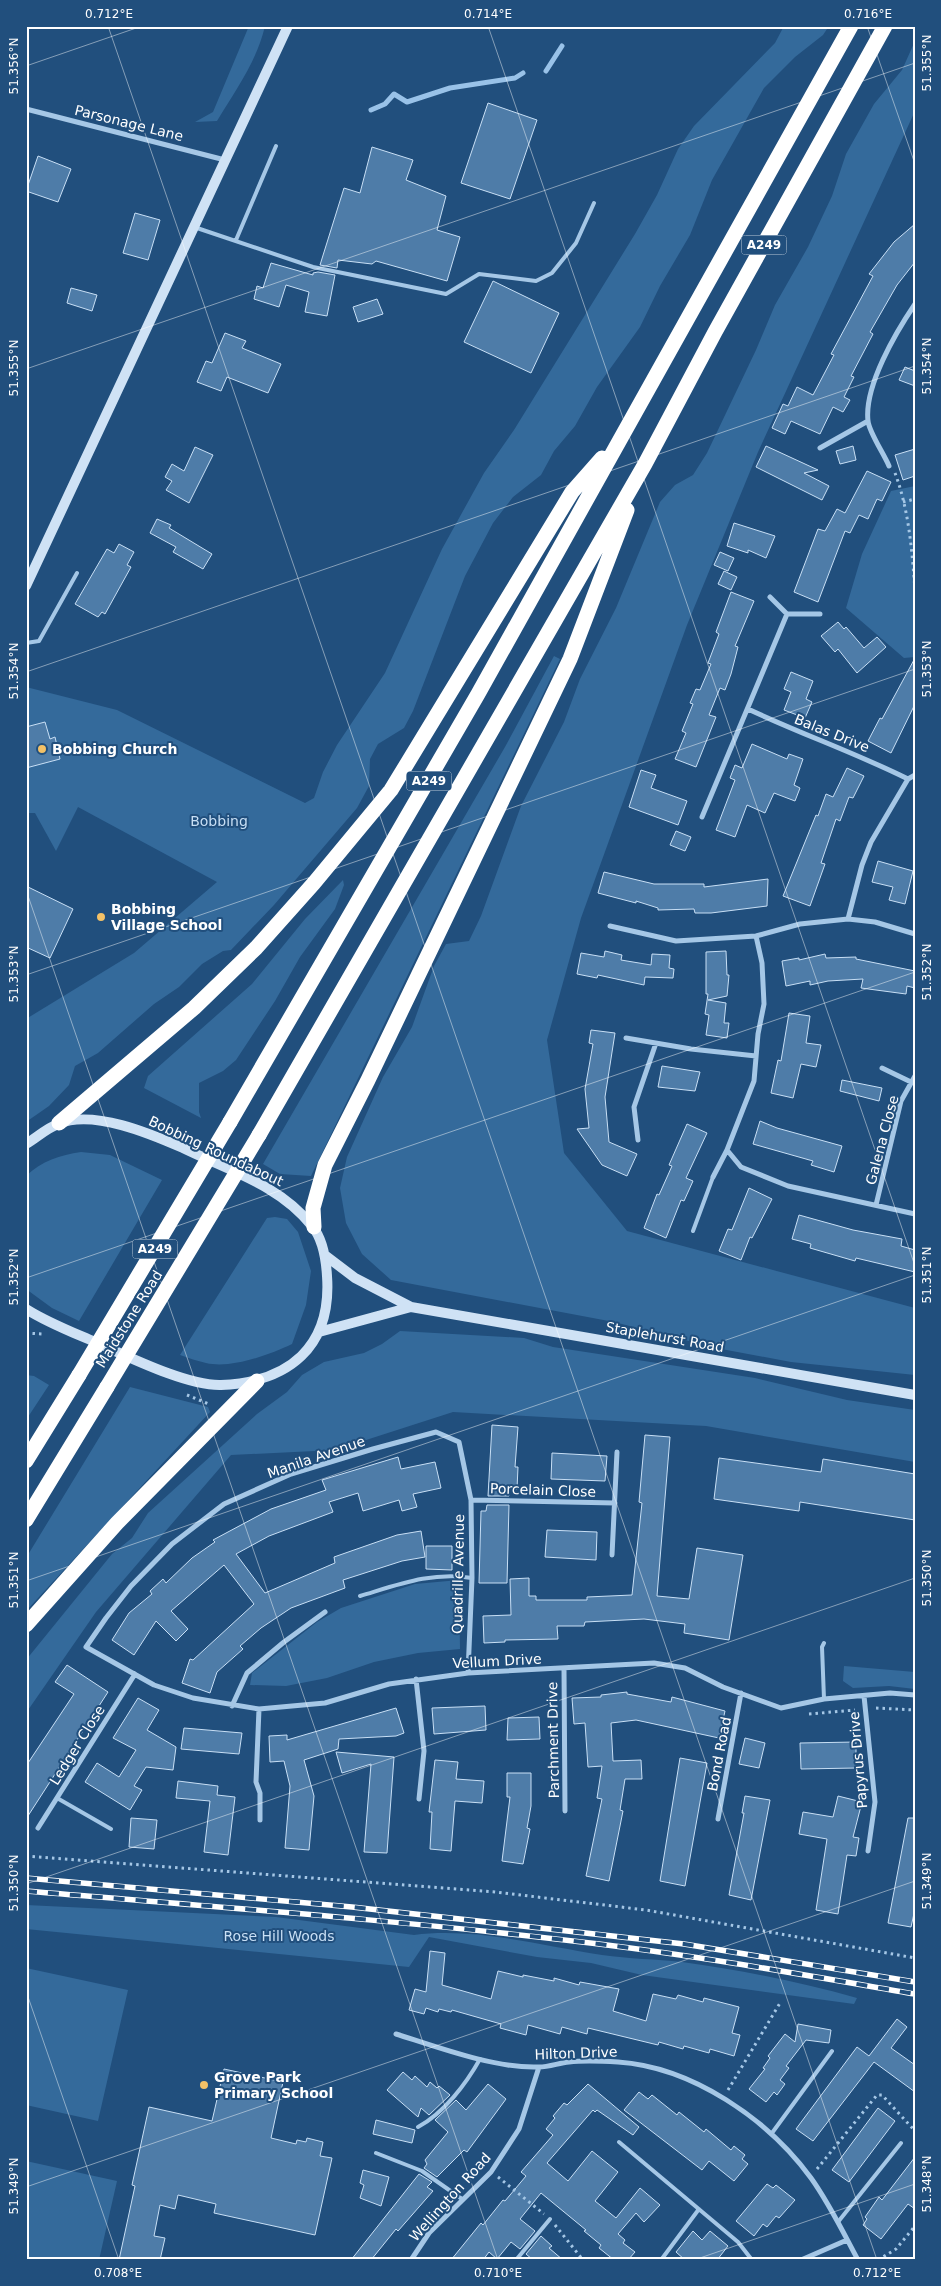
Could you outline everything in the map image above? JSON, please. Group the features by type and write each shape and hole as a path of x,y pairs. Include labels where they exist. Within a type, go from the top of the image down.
{"highway":[{"name":"A249","path":"622,436 851,26"},
{"name":"A249","path":"645,464 885,26"},
{"name":"Maidstone Road","path":"26,1461 230,1122 399,834 622,436"},
{"path":"59,1123 194,1008 256,948 314,883 391,790 572,492 622,436"},
{"name":"Maidstone Road","path":"26,1520 259,1135 645,464"},
{"path":"314,1227 313,1208 325,1165 368,1080 570,659 645,464"},
{"path":"26,1625 118,1523 257,1381"}],"main road":[{"path":"26,586 149,319 288,26"},
{"name":"Bobbing Roundabout","path":"26,1144 59,1123 90,1119 126,1126 164,1140 278,1192 314,1227 326,1256 327,1313 319,1332 296,1361 279,1374 257,1381 218,1385 190,1380 146,1364 26,1309"},
{"name":"Staplehurst Road","path":"326,1256 355,1278 411,1307 915,1395"},
{"name":"Staplehurst Road","path":"319,1332 411,1307"}],"street":[{"name":"Parsonage Lane","path":"26,109 225,160"},
{"path":"889,466 868,421 870,397 886,350 915,304"},
{"path":"820,448 868,421"},
{"path":"770,597 787,614 820,614"},
{"path":"702,817 787,614"},
{"name":"Balas Drive","path":"748,709 784,726 870,760 908,779"},
{"path":"848,919 862,865 871,842 908,779 915,775"},
{"path":"610,926 676,941 756,936 800,924 848,919 875,922 915,934"},
{"path":"713,1177 727,1150 752,1088 764,1004 762,963 756,936"},
{"path":"626,1038 756,1056"},
{"path":"638,1140 634,1107 656,1043"},
{"name":"Galena Close","path":"882,1068 911,1082"},
{"name":"Galena Close","path":"876,1205 901,1101 915,1076"},
{"name":"Galena Close","path":"727,1150 741,1167 788,1186 915,1214"},
{"name":"Quadrille Avenue","path":"436,1432 459,1442 471,1500 472,1578 468,1672"},
{"name":"Manila Avenue","path":"86,1647 131,1586 172,1544 224,1504 291,1474 436,1432"},
{"name":"Porcelain Close","path":"612,1555 617,1452"},
{"name":"Porcelain Close","path":"471,1500 615,1504"},
{"path":"232,1706 247,1672 325,1612"},
{"name":"Vellum Drive","path":"86,1647 154,1685 193,1698 259,1709 324,1703 389,1684 468,1672 564,1669 654,1663 685,1668 740,1694 781,1708 824,1699 894,1693 915,1695"},
{"name":"Parchment Drive","path":"564,1669 565,1811"},
{"name":"Ledger Close","path":"38,1828 135,1674"},
{"path":"416,1679 424,1751 420,1798"},
{"name":"Bond Road","path":"718,1819 740,1694"},
{"name":"Papyrus Drive","path":"864,1696 875,1802 868,1851"},
{"path":"259,1709 256,1782 260,1793 260,1820"},
{"name":"Hilton Drive","path":"396,2034 451,2052 480,2059 539,2067 571,2062 621,2062 689,2080 724,2097 772,2133 810,2177 838,2222 858,2260"},
{"name":"Wellington Road","path":"411,2260 429,2233 491,2172 520,2129 539,2067"},
{"path":"801,2260 847,2240"}],"lane":[{"path":"236,240 276,146"},
{"path":"194,227 313,267 446,294 478,274 536,281 552,273 576,243 594,203"},
{"path":"26,643 39,641 78,573"},
{"path":"692,1231 713,1177"},
{"path":"360,1596 426,1577 451,1574 472,1578"},
{"path":"824,1643 822,1647 824,1699"},
{"path":"57,1798 111,1829"},
{"path":"772,2133 832,2050"},
{"path":"418,2127 437,2114 472,2073 480,2059"},
{"path":"619,2142 738,2242 752,2260"},
{"path":"838,2222 901,2143"},
{"path":"376,2153 422,2171 462,2199"},
{"path":"662,2260 698,2209"},
{"path":"516,2260 550,2219"}],"path":[{"path":"889,466 894,472 903,502 912,549 915,590"},
{"path":"903,502 915,499"},
{"path":"803,1714 819,1715 895,1707 915,1710"},
{"path":"26,1856 495,1892 646,1910 915,1958"},
{"path":"724,2097 780,2003"},
{"path":"810,2177 877,2095 882,2095 915,2131"},
{"path":"878,2260 896,2249 915,2226"}],"green space":[{"path":"249,26 265,26 257,51 245,75 217,121 195,122 213,112"},
{"name":"Bobbing","path":"784,26 829,26 823,35 795,57 764,88 712,180 690,235 660,286 640,327 597,387 575,426 554,451 541,475 513,497 493,523 465,576 413,711 404,728 378,744 370,759 369,786 357,808 274,905 231,950 223,951 202,964 179,987 154,1004 98,1053 75,1066 69,1085 49,1106 26,1122 26,1050 29,1047 26,1019 134,953 217,882 78,807 56,851 35,813 26,813 26,687 117,710 305,803 314,798 323,772 337,745 385,673 442,549 484,473 514,430 635,234 657,195 678,149 694,126 775,43"},
{"path":"915,41 915,111 758,452 687,625 581,918 547,1040 564,1153 627,1231 915,1308 915,1375 791,1362 716,1348 614,1322 391,1280 362,1254 346,1223 340,1188 347,1157 383,1077 412,1027 434,966 446,944 469,941 481,916 521,806 564,722 580,679 616,608 660,502 675,485 693,475 707,453 756,350 775,305 808,247 832,196 846,154 874,104 902,70"},
{"path":"915,486 915,657 904,658 846,608 862,554 891,491"},
{"path":"554,656 560,659 311,1176 280,1174 263,1164 505,747"},
{"path":"343,880 344,885 335,909 300,957 275,1001 236,1060 223,1071 199,1083 199,1112 201,1118 144,1088 148,1076 252,984 305,919"},
{"path":"81,1152 110,1155 162,1180 79,1321 52,1308 26,1289 26,1176 38,1166 66,1155"},
{"path":"267,1218 287,1219 298,1232 311,1271 306,1305 292,1344 238,1363 206,1363 180,1355"},
{"path":"400,1331 524,1338 553,1347 755,1378 847,1400 915,1410 915,1462 706,1426 453,1412 335,1450 231,1455 96,1612 26,1713 26,1660 112,1554 132,1538 148,1513 257,1414 287,1392 302,1375 324,1362 364,1353 382,1344"},
{"path":"26,1375 34,1376 49,1385 26,1420"},
{"path":"130,1387 208,1407 210,1412 26,1611 26,1558"},
{"path":"459,1580 460,1649 418,1653 374,1662 327,1678 286,1686 250,1685 252,1673 317,1622 341,1608 415,1584"},
{"path":"844,1666 915,1672 915,1689 889,1686 853,1688 843,1681"},
{"name":"Rose Hill Woods","path":"26,1905 276,1917 414,1935 461,1933 485,1935 602,1955 682,1962 726,1969 770,1977 857,1998 854,2004 642,1975 591,1963 537,1957 429,1937 409,1967 26,1929"},
{"path":"26,1968 128,1990 98,2121 26,2105"},
{"path":"26,2161 117,2181 99,2260 26,2260"}],"building":[{"path":"488,103 537,120 510,199 461,183"},
{"path":"372,147 413,160 406,180 446,196 437,230 460,237 447,281 376,261 372,264 338,260 337,268 320,265 344,188 360,193"},
{"path":"38,156 71,169 58,202 26,191"},
{"path":"135,213 160,220 148,260 123,253"},
{"path":"915,224 915,262 897,285 870,332 873,334 851,376 854,377 844,397 850,400 843,412 833,407 820,434 791,421 785,434 772,428 783,404 788,406 797,387 813,395 834,355 831,354 873,276 869,274 894,242"},
{"path":"271,263 313,275 313,273 318,272 335,275 327,316 305,312 309,292 286,285 279,307 254,299 257,286 263,288"},
{"path":"493,281 559,313 531,373 464,342"},
{"path":"71,288 97,295 92,311 67,303"},
{"path":"377,299 383,314 358,322 353,307"},
{"path":"225,333 246,341 242,348 281,364 268,393 227,377 221,391 197,382 206,361 212,363"},
{"path":"905,367 915,371 915,386 899,380"},
{"path":"766,446 818,470 804,473 829,486 822,500 756,467"},
{"path":"853,446 856,460 840,464 836,451"},
{"path":"195,447 213,455 189,503 166,490 172,481 165,477 172,464 184,471"},
{"path":"915,449 915,476 903,480 895,455"},
{"path":"867,471 891,482 882,501 877,499 868,519 859,515 850,533 845,531 818,602 794,592 818,529 825,531 837,509 845,513"},
{"path":"157,519 171,525 169,528 212,554 203,569 173,552 176,547 150,533"},
{"path":"734,523 775,536 766,558 748,550 748,553 727,546"},
{"path":"119,544 134,552 127,565 131,567 105,614 102,612 98,617 75,604 107,549 114,553"},
{"path":"720,552 734,558 728,571 714,565"},
{"path":"724,571 737,577 731,590 718,584"},
{"path":"731,592 754,601 735,646 738,647 725,690 720,688 709,715 716,717 696,767 675,759 686,733 682,731 693,704 690,703 696,689 700,690 711,664 708,663 719,634 716,632"},
{"path":"838,622 844,629 846,627 864,648 877,637 886,647 857,673 838,649 835,652 821,636"},
{"path":"915,658 915,704 891,753 868,741"},
{"path":"791,672 813,681 806,699 812,702 805,718 784,710 791,692 784,689"},
{"name":"Bobbing Church","path":"45,722 50,739 55,737 60,759 26,768 26,727"},
{"path":"752,744 787,759 789,754 803,759 794,785 800,788 795,801 774,793 765,813 747,805 735,837 716,830 735,780 730,778 735,765 742,768"},
{"path":"847,768 864,776 853,798 849,797 840,821 836,819 821,863 825,864 810,906 783,896 826,794 833,797"},
{"path":"641,770 656,775 651,788 687,801 678,825 629,807"},
{"path":"676,831 691,837 685,851 670,845"},
{"path":"878,861 913,871 905,904 889,900 893,887 872,882"},
{"path":"604,872 654,884 704,884 704,887 768,879 767,906 711,913 695,913 694,909 658,910 658,908 636,901 636,903 598,893"},
{"path":"26,886 73,909 50,958 26,947"},
{"path":"605,951 622,955 621,960 651,965 652,954 670,955 669,968 674,969 673,978 645,977 644,985 598,975 597,978 577,974 581,953 604,957"},
{"path":"726,951 727,975 729,975 727,996 708,1000 726,1003 724,1023 729,1023 727,1038 706,1035 709,1015 705,1014 708,994 706,994 706,952"},
{"path":"825,954 826,958 856,957 856,959 915,971 915,988 907,986 906,994 861,988 863,979 828,981 810,985 810,981 786,986 782,961 799,958 799,960"},
{"path":"789,1013 810,1016 806,1043 821,1045 816,1067 801,1064 793,1098 771,1093 778,1060 781,1061"},
{"path":"591,1030 615,1033 605,1097 609,1142 637,1154 627,1176 602,1165 577,1129 589,1128 585,1089 593,1044 589,1043"},
{"path":"662,1066 700,1072 695,1091 658,1087"},
{"path":"842,1080 882,1088 879,1101 840,1091"},
{"path":"760,1121 777,1128 842,1146 834,1172 811,1165 813,1161 753,1144"},
{"path":"687,1124 707,1133 686,1178 693,1181 684,1201 681,1200 666,1238 644,1228 657,1194 659,1195 672,1166 669,1165"},
{"path":"749,1188 772,1199 752,1238 750,1237 741,1260 719,1251 728,1229 732,1230"},
{"path":"799,1215 853,1230 902,1239 901,1246 915,1250 915,1272 856,1258 855,1261 810,1248 811,1244 792,1239"},
{"path":"492,1425 518,1427 515,1467 518,1467 517,1489 509,1489 509,1496 488,1496"},
{"path":"645,1435 670,1437 657,1596 689,1599 697,1548 743,1555 729,1640 684,1633 685,1624 644,1619 585,1622 584,1626 557,1626 558,1639 505,1640 505,1642 484,1643 483,1616 511,1615 510,1579 529,1578 529,1596 536,1596 536,1600 587,1600 587,1597 632,1595 642,1503 639,1502"},
{"path":"552,1453 607,1456 605,1481 551,1479"},
{"path":"398,1457 401,1469 435,1462 441,1488 413,1494 417,1507 402,1511 399,1500 363,1511 358,1493 329,1502 333,1512 269,1536 236,1554 265,1593 335,1563 334,1557 397,1535 421,1531 425,1557 402,1561 343,1580 345,1588 291,1608 261,1628 240,1646 243,1649 217,1672 210,1693 182,1683 190,1659 193,1660 254,1604 224,1565 171,1611 188,1629 176,1641 156,1621 134,1655 112,1640 129,1613 152,1594 150,1591 163,1579 166,1583 192,1558 215,1542 213,1540 271,1509 326,1490 322,1480"},
{"path":"719,1458 821,1472 823,1459 915,1474 915,1520 800,1502 799,1511 714,1499"},
{"path":"487,1505 509,1505 507,1583 479,1583 481,1511 486,1511"},
{"path":"547,1530 597,1532 596,1560 545,1557"},
{"path":"426,1546 452,1546 452,1570 426,1569"},
{"path":"67,1665 108,1692 26,1819 26,1766 74,1694 55,1682"},
{"path":"627,1692 627,1694 671,1702 672,1697 725,1711 719,1738 636,1720 611,1723 613,1761 641,1760 642,1779 625,1779 620,1810 623,1811 609,1881 586,1876 602,1799 597,1798 602,1766 588,1767 585,1723 574,1724 572,1698 601,1697 601,1695"},
{"path":"138,1698 159,1710 147,1730 176,1747 173,1770 146,1767 134,1786 142,1790 130,1810 85,1782 97,1763 119,1777 136,1750 113,1738"},
{"path":"485,1706 486,1730 434,1734 432,1708"},
{"path":"396,1708 404,1733 396,1736 339,1739 338,1749 304,1760 314,1796 309,1850 285,1848 290,1786 284,1761 270,1762 269,1736 287,1735 287,1740"},
{"path":"539,1717 540,1739 507,1740 508,1718"},
{"path":"184,1728 242,1733 239,1754 181,1749"},
{"path":"745,1738 765,1743 759,1768 739,1764"},
{"path":"856,1742 856,1768 801,1769 800,1743"},
{"path":"336,1752 394,1757 387,1853 364,1852 371,1764 342,1773"},
{"path":"680,1758 707,1763 685,1886 660,1881"},
{"path":"435,1760 458,1762 456,1779 484,1781 482,1803 455,1801 451,1851 430,1849 432,1812 429,1812"},
{"path":"507,1773 531,1773 531,1806 527,1828 530,1829 523,1864 502,1861 510,1797 507,1797"},
{"path":"178,1781 218,1786 217,1795 235,1797 228,1855 204,1852 210,1801 176,1798"},
{"path":"745,1796 770,1800 751,1900 729,1895 744,1813 742,1813"},
{"path":"838,1796 862,1802 853,1837 859,1838 856,1856 847,1855 838,1914 816,1910 827,1839 799,1834 803,1812 833,1817"},
{"path":"131,1818 157,1820 154,1849 129,1847"},
{"path":"908,1818 915,1818 915,1909 911,1927 888,1923"},
{"path":"430,1951 445,1953 442,1985 491,1999 498,1971 523,1977 523,1975 554,1981 554,1978 579,1985 580,1982 619,1989 613,2011 646,2021 653,1994 676,1999 678,1995 703,2002 704,1998 739,2007 732,2033 740,2035 734,2056 710,2049 709,2053 684,2046 683,2049 659,2042 658,2045 588,2028 587,2034 562,2027 560,2034 528,2025 526,2035 500,2028 501,2024 452,2010 451,2012 439,2009 438,2012 426,2008 424,2014 409,2010 415,1989 426,1992"},
{"path":"897,2019 907,2027 891,2048 915,2065 915,2092 874,2062 813,2141 796,2129 857,2047 869,2056"},
{"path":"798,2024 831,2030 829,2043 806,2040 786,2066 789,2068 780,2080 785,2084 777,2095 774,2092 766,2102 749,2089 765,2069 763,2068 770,2058 768,2056 785,2034 795,2042"},
{"path":"224,2069 283,2082 271,2138 296,2144 297,2140 306,2142 307,2138 323,2142 320,2156 332,2158 315,2235 214,2213 216,2204 178,2195 175,2209 160,2205 154,2236 165,2238 160,2260 119,2260 135,2186 132,2185 149,2107 212,2121"},
{"path":"403,2072 412,2080 415,2076 427,2087 430,2082 437,2088 439,2086 450,2095 429,2115 421,2108 418,2117 387,2090"},
{"path":"488,2084 506,2099 467,2152 464,2150 437,2177 424,2168 427,2164 425,2160 448,2132 435,2120 456,2100 466,2110"},
{"path":"588,2084 639,2127 633,2135 597,2110 595,2112 593,2110 547,2163 568,2181 592,2151 618,2172 595,2201 616,2218 640,2188 660,2205 644,2222 636,2213 618,2234 625,2240 623,2243 635,2252 628,2260 614,2260 599,2248 601,2245 584,2231 586,2230 541,2193 520,2219 535,2231 520,2249 511,2242 497,2259 489,2252 483,2260 451,2260 481,2223 483,2225 526,2176 521,2172 553,2135 546,2129 555,2118 553,2116 564,2103 567,2105"},
{"path":"639,2092 648,2099 652,2095 677,2115 679,2112 704,2132 706,2129 731,2150 734,2146 745,2155 742,2159 748,2164 734,2181 709,2161 702,2170 624,2110"},
{"path":"878,2108 895,2121 849,2182 832,2170"},
{"path":"376,2120 415,2130 412,2143 373,2134"},
{"path":"915,2157 915,2209 908,2204 881,2239 863,2225 867,2219 865,2217 879,2197 882,2200"},
{"path":"363,2170 389,2177 381,2206 360,2198 364,2185 360,2183"},
{"path":"419,2174 432,2182 427,2187 433,2191 398,2231 396,2229 371,2260 351,2260"},
{"path":"767,2184 773,2188 776,2185 795,2200 779,2218 776,2216 767,2227 763,2224 754,2236 736,2221"},
{"path":"693,2231 702,2240 710,2231 728,2246 717,2260 685,2260 676,2252"},
{"path":"541,2236 552,2246 549,2248 563,2260 533,2260 526,2254"}],"waterway":[{"path":"546,71 562,46"},
{"path":"371,110 385,104 394,94 407,102 450,88 515,78 523,73"}],"railway":[{"path":"26,1878 352,1907 684,1944 915,1982"},
{"path":"26,1891 385,1921 599,1944 718,1961 915,1994"}],"place":[{"name":"Bobbing Church","path":"42,749"},
{"name":"Bobbing Village School","path":"101,917"},
{"name":"Grove Park Primary School","path":"204,2085"}]}
